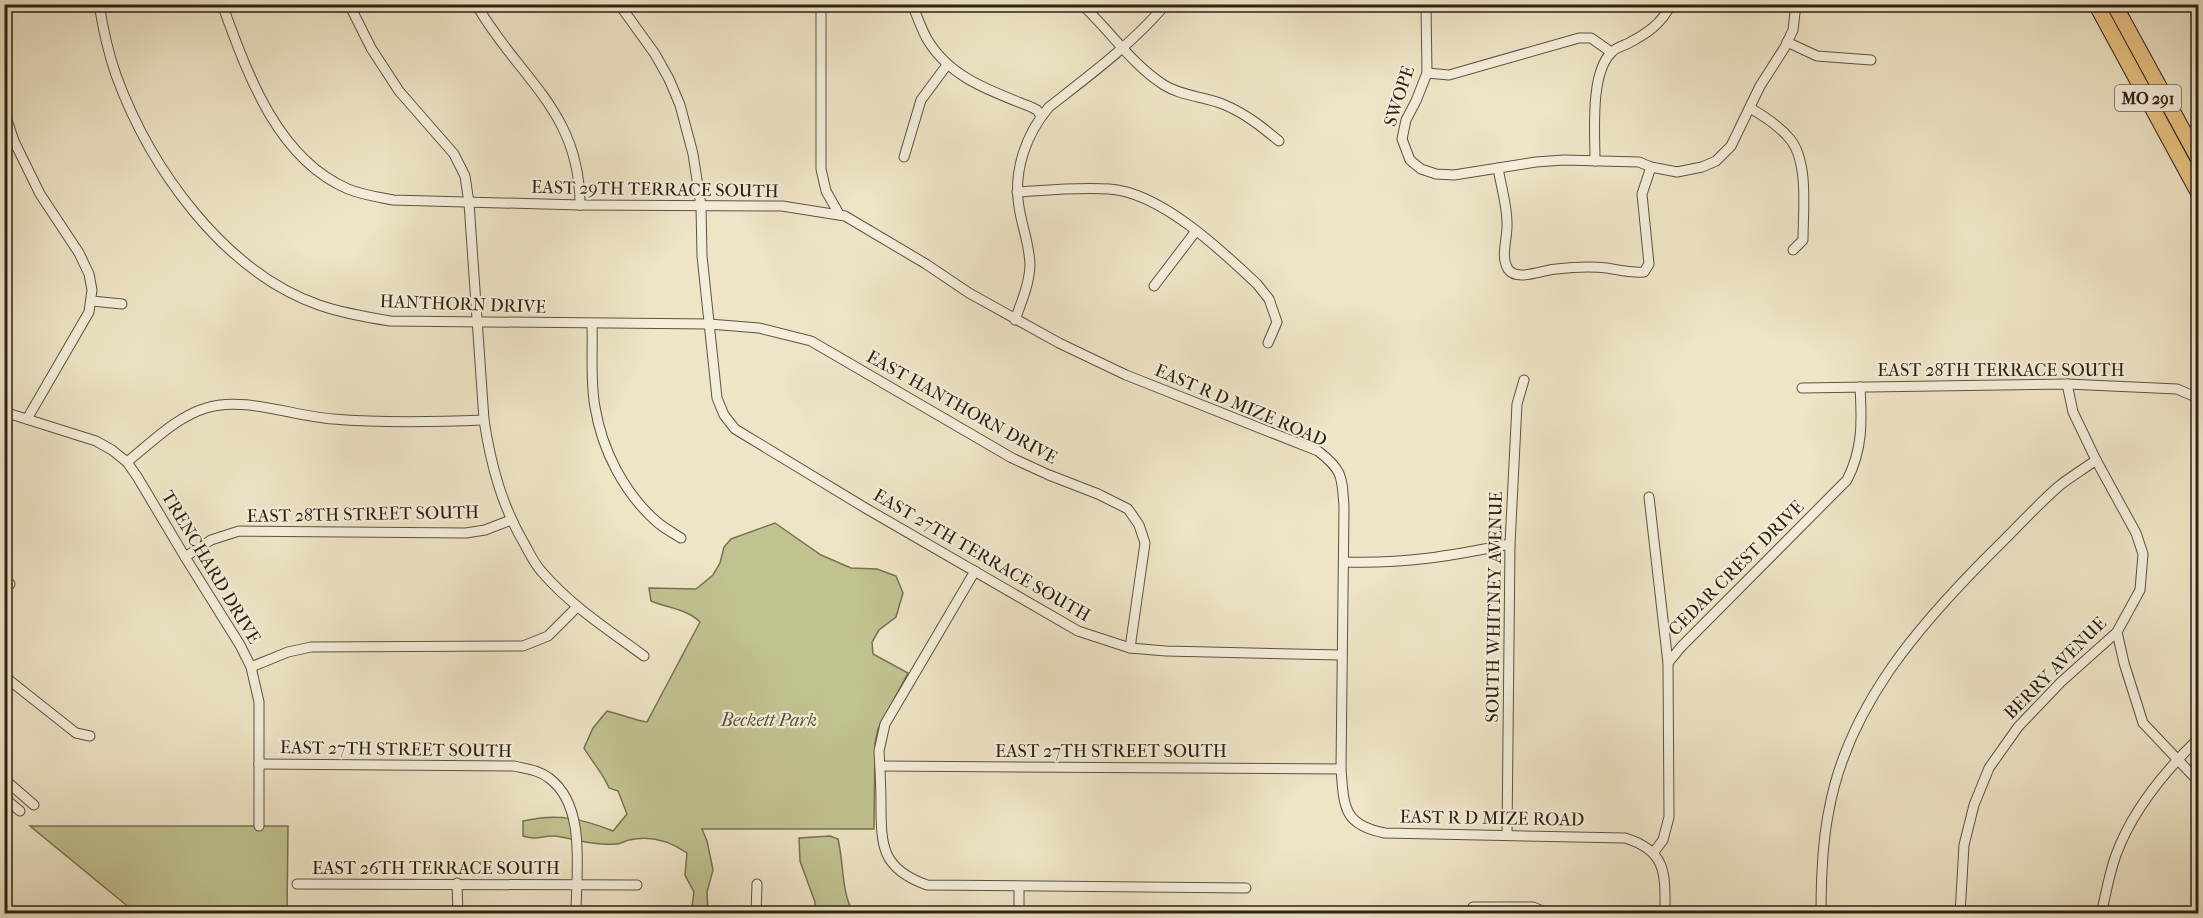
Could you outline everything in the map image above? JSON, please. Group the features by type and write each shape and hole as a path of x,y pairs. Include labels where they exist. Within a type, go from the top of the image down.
{"highway":[{"name":"MO 291","path":"2096,4 2199,192"},
{"name":"MO 291","path":"2114,4 2199,158"}],"street":[{"name":"HANTHORN DRIVE","path":"99,4 107,46 116,75 130,110 151,150 183,197 208,228 260,273 294,294 319,305 357,316 390,321 709,324"},
{"name":"EAST 29TH TERRACE SOUTH","path":"222,4 248,75 272,118 299,153 316,169 348,189 393,200 580,205 782,206 839,214"},
{"path":"349,4 371,48 399,91 454,154 465,176 469,203 484,420 497,484 511,520 541,571 577,607 644,656"},
{"path":"476,4 507,49 545,95 560,121 576,163 580,186 580,205"},
{"name":"EAST 27TH TERRACE SOUTH","path":"619,4 655,54 680,105 693,154 701,206 702,256 717,398 724,415 735,429 856,503 1078,631 1131,648 1341,656"},
{"path":"821,4 821,169 826,190 839,214"},
{"path":"912,4 926,37 947,65 970,81 1037,110 1041,116"},
{"path":"1081,4 1142,69 1166,86 1185,94 1224,104 1248,117 1279,141"},
{"path":"1015,320 1027,288 1030,268 1017,192 1018,172 1026,144 1041,116 1049,107 1123,48 1166,4"},
{"name":"SWOPE","path":"1426,4 1427,73 1406,120 1402,139 1410,160 1421,170 1436,174 1454,175 1498,168"},
{"path":"1595,161 1596,111 1602,66 1611,52 1644,35 1659,23 1671,4"},
{"path":"1651,167 1642,194 1650,264 1644,272 1629,273 1606,268 1576,267 1522,275 1515,275 1509,271 1504,261 1507,222 1498,168 1536,162 1595,161 1639,162 1677,172 1702,167 1716,161 1731,146 1765,78 1787,42 1793,30 1796,4"},
{"path":"1427,73 1449,75 1579,38 1591,38 1611,52"},
{"path":"1787,42 1817,56 1871,60"},
{"path":"904,157 921,100 947,65"},
{"path":"1750,108 1791,140 1800,163 1803,181 1803,240 1793,250"},
{"path":"4,111 14,141 40,194 80,253 89,274 92,290 89,312 27,419"},
{"path":"1017,192 1111,189 1144,197 1163,206 1246,273 1269,299 1277,322 1268,343"},
{"name":"EAST R D MIZE ROAD","path":"839,214 926,264 1015,320 1126,375 1318,451 1331,461 1341,476 1344,507 1341,769 1345,805 1356,824 1366,830 1385,833 1625,838 1654,852"},
{"path":"1154,286 1196,231"},
{"path":"92,301 122,304"},
{"path":"592,324 594,405 607,451 634,498 658,523 681,538"},
{"name":"EAST HANTHORN DRIVE","path":"709,324 759,328 811,341 1012,458 1128,509 1139,525 1145,543 1131,648"},
{"name":"SOUTH WHITNEY AVENUE","path":"1507,835 1510,544 1517,404 1524,380"},
{"name":"EAST 28TH TERRACE SOUTH","path":"1803,388 2067,384 2177,389 2199,398"},
{"name":"BERRY AVENUE","path":"1960,914 1964,845 1974,805 1989,768 2018,727 2061,682 2117,632 2140,590 2144,554 2136,532 2096,460 2073,412 2067,384"},
{"name":"CEDAR CREST DRIVE","path":"1654,852 1663,840 1669,817 1668,663 1681,647 1847,480 1856,461 1860,442 1862,416 1860,387"},
{"path":"127,462 173,425 204,408 219,405 244,404 332,419 484,420"},
{"name":"TRENCHARD DRIVE","path":"4,412 96,441 127,462 240,645 251,667 259,702 260,826"},
{"path":"1821,914 1821,867 1829,808 1844,756 1864,712 1889,669 1911,640 1979,566 2060,486 2096,460"},
{"path":"1649,497 1668,663"},
{"name":"EAST 28TH STREET SOUTH","path":"184,557 211,540 239,531 466,532 485,530 511,520"},
{"path":"1344,562 1382,563 1430,559 1510,544"},
{"path":"975,572 885,724 881,737 882,842 888,857 907,878 927,885 1019,888 1246,888"},
{"path":"251,667 288,651 312,647 523,646 548,636 577,607"},
{"path":"2117,632 2143,723 2199,781"},
{"path":"4,676 76,734 90,736"},
{"path":"2101,914 2116,854 2138,812 2177,759 2199,739"},
{"name":"EAST 27TH STREET SOUTH","path":"259,764 514,766 536,771 548,777 560,791 572,813 578,842 576,885"},
{"name":"EAST 27TH STREET SOUTH","path":"880,766 1341,769"},
{"path":"4,779 34,805"},
{"path":"4,798 20,811"},
{"path":"1654,852 1662,869 1665,914"},
{"path":"457,883 458,914"},
{"name":"EAST 26TH TERRACE SOUTH","path":"297,884 637,885"},
{"path":"756,914 757,884"},
{"path":"576,885 576,914"},
{"path":"1019,888 1019,914"},
{"path":"1473,907 1533,907 1543,914"}],"green space":[{"name":"Beckett Park","path":"775,523 821,555 851,568 877,569 896,576 903,593 896,617 879,630 872,642 873,654 908,673 878,729 875,743 874,829 702,829 713,870 707,892 708,914 682,913 692,907 694,892 685,875 687,853 674,845 645,838 608,844 555,836 533,838 523,836 523,821 547,817 568,818 613,831 627,814 618,791 609,788 584,748 593,728 607,711 647,722 700,622 683,611 651,601 649,588 696,589 713,575 720,563 724,547 731,539"},
{"path":"30,826 288,826 287,913 136,913"},
{"path":"830,836 838,839 845,886 853,913 814,913 815,902 800,861 799,838"}]}
